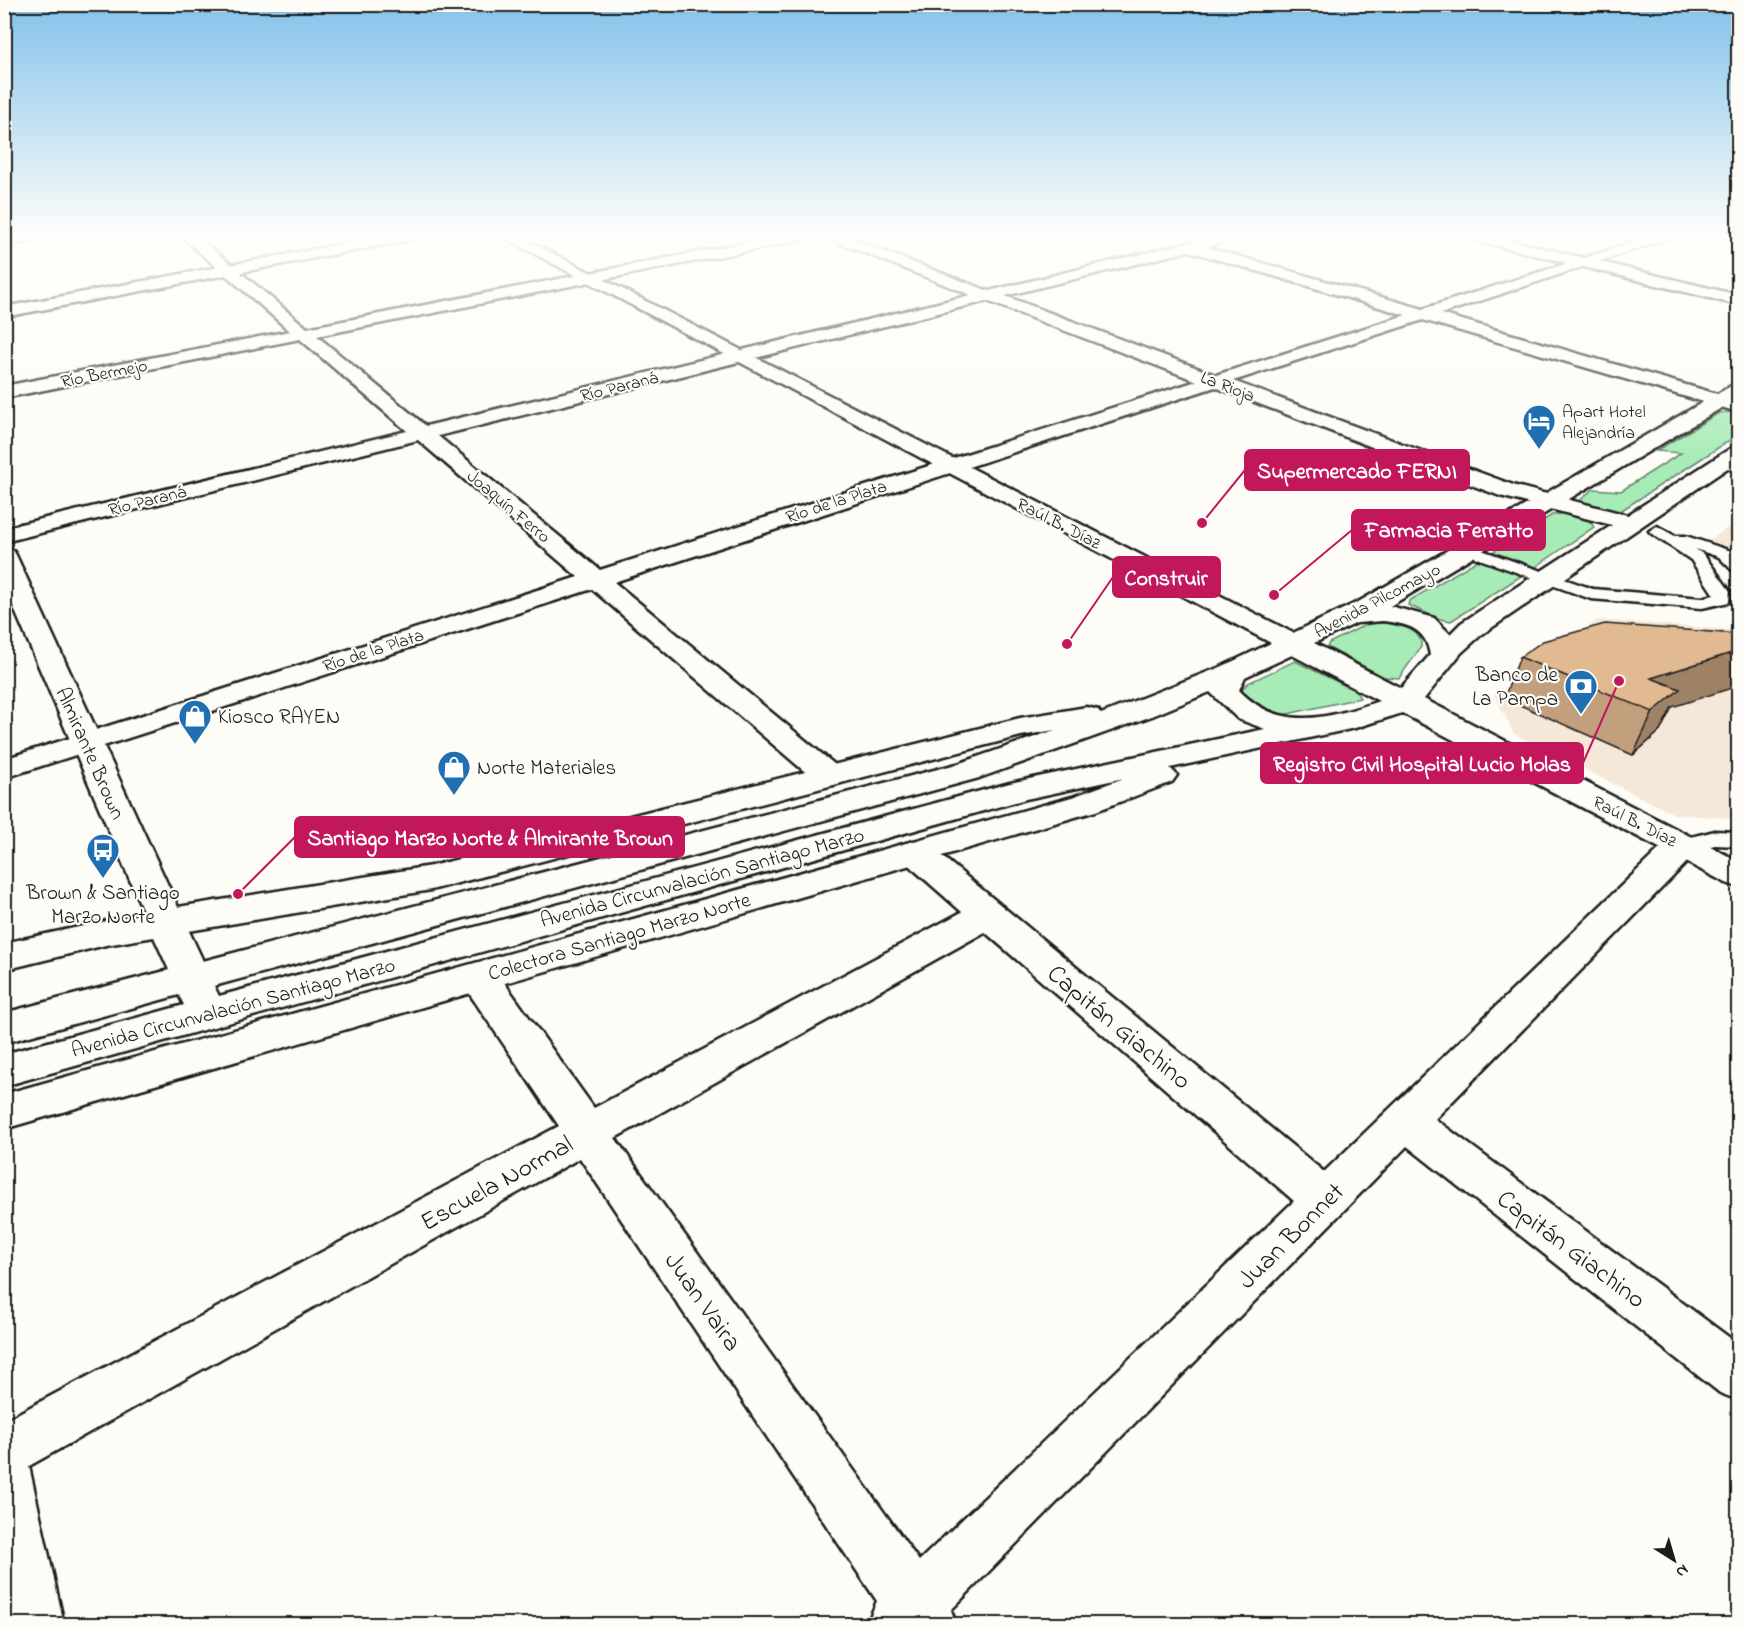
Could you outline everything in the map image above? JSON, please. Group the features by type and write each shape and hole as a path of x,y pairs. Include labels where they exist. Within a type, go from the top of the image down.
{"street":[{"name":"Joaquín Ferro","path":"278,312 830,776"},
{"name":"Río Bermejo","path":"4,392 416,312"},
{"name":"Raúl B. Díaz","path":"654,312 1738,875"},
{"name":"Río Paraná","path":"4,535 922,312"},
{"name":"La Rioja","path":"1031,312 1502,489 1547,503 1631,523"},
{"path":"1415,312 1732,399"},
{"name":"Río de la Plata","path":"4,768 1428,312"},
{"name":"Avenida Pilcomayo","path":"1293,644 1347,618 1732,399"},
{"path":"1403,701 1428,680 1444,656 1471,629 1631,523 1733,461"},
{"name":"Almirante Brown","path":"4,555 215,1032"},
{"path":"1347,618 1379,613 1416,620 1439,637 1444,656"},
{"name":"Avenida Circunvalación Santiago Marzo","path":"4,1028 968,771 1142,710 1293,644"},
{"path":"1233,672 1224,691 1237,707 1259,720 1313,729"},
{"name":"Avenida Circunvalación Santiago Marzo","path":"4,1070 215,1032 1021,790 1313,729 1368,715 1403,701"},
{"path":"4,957 83,937 411,883 1020,727 1142,710"},
{"name":"Colectora Santiago Marzo Norte","path":"4,1112 215,1032 479,976 1098,800 1229,746"},
{"name":"Juan Bonnet","path":"913,1618 1325,1200 1683,846"},
{"name":"Capitán Giachino","path":"915,852 1325,1200"},
{"name":"Escuela Normal","path":"4,1450 988,914"},
{"name":"Juan Vaira","path":"479,976 913,1618"},
{"name":"Capitán Giachino","path":"1406,1121 1738,1376"},
{"path":"4,1471 34,1624"}],"lane":[{"path":"1631,523 1722,552 1738,567"},
{"path":"1468,550 1546,579 1601,595 1708,603 1723,598 1722,591 1694,554 1657,531"},
{"path":"1683,846 1721,837 1738,839"}],"shaded area":[{"path":"1738,520 1738,555 1734,550 1706,543"},
{"path":"1598,620 1738,630 1738,819 1674,814 1514,734 1494,694 1501,690 1510,694 1504,699 1633,755 1659,732 1523,673"}],"green space":[{"path":"1719,413 1738,413 1738,435 1622,510 1611,512 1599,510 1579,501 1593,489 1621,491 1681,453 1656,451"},
{"path":"1566,513 1587,518 1594,527 1534,568 1491,553 1552,515"},
{"path":"1478,560 1518,572 1521,576 1451,621 1440,619 1408,605 1409,601"},
{"path":"1378,623 1405,628 1417,635 1420,640 1421,647 1399,678 1384,677 1327,647 1329,643 1365,625"},
{"path":"1295,661 1356,691 1360,698 1283,715 1267,713 1242,697 1243,688 1248,683"}],"building":[{"path":"1605,624 1738,634 1738,651 1651,678 1680,689 1653,712 1520,657 1543,641"}],"place":[{"name":"Apart Hotel Alejandría","path":"1539,450"},
{"name":"Supermercado FERNI","path":"1202,523"},
{"name":"Farmacia Ferratto","path":"1274,595"},
{"name":"Construir","path":"1067,644"},
{"name":"Registro Civil Hospital Lucio Molas","path":"1619,681"},
{"name":"Banco de La Pampa","path":"1581,715"},
{"name":"Kiosco RAYEN","path":"195,745"},
{"name":"Norte Materiales","path":"454,796"},
{"name":"Brown & Santiago Marzo Norte","path":"103,879"},
{"name":"Santiago Marzo Norte & Almirante Brown","path":"238,894"}]}
